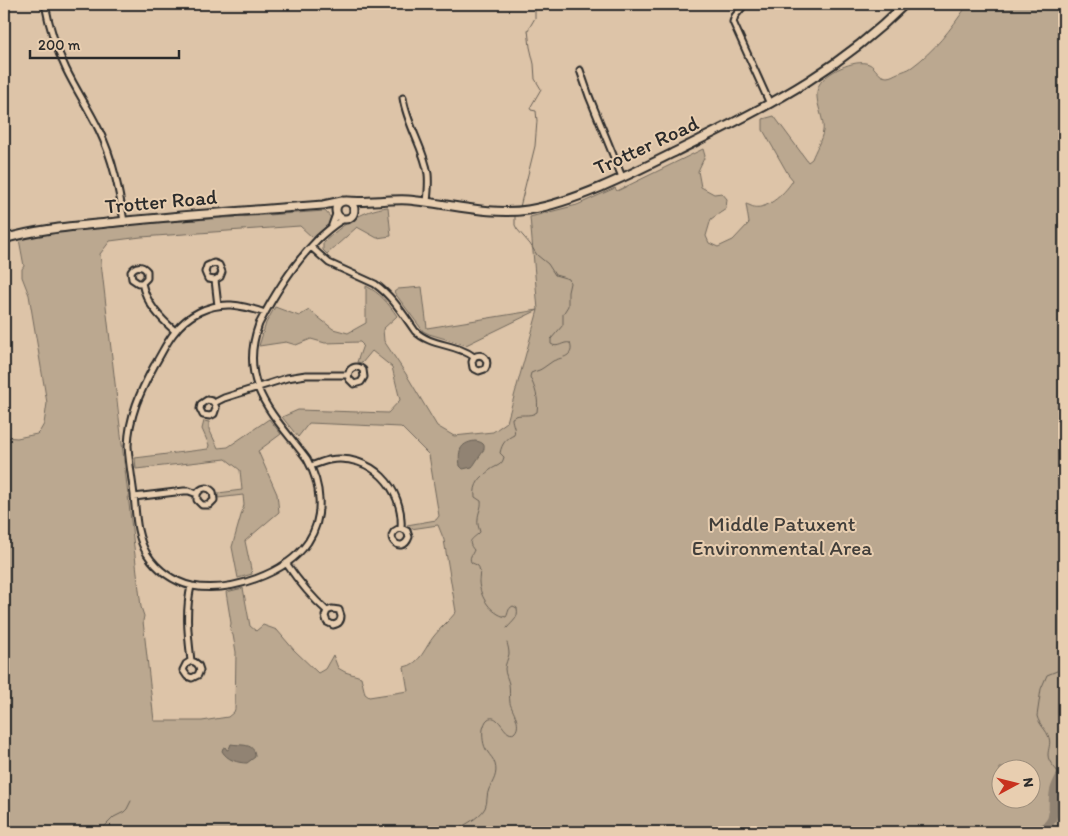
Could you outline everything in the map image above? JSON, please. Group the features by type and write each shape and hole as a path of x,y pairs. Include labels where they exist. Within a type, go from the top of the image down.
{"street":[{"path":"45,4 57,49 66,70 98,128 110,156 118,182 124,222"},
{"path":"745,4 735,16 733,22 770,104"},
{"name":"Trotter Road","path":"4,239 37,231 323,205 344,201 404,200 515,212 566,200 603,186 663,158 770,104 843,57 905,4"},
{"path":"580,70 622,177"},
{"path":"403,98 405,112 426,167 427,202"},
{"path":"331,228 334,222 336,206 344,201 352,205 353,213"},
{"path":"265,313 229,305 206,309 188,318 175,331 142,388 131,419 128,446 137,528 142,543 151,559 164,573 191,586 217,587 242,583 257,578 286,563 302,549 312,534 318,517 319,498 311,466 266,406 257,388 253,370 252,351 256,332 287,276 311,247 331,228 344,219 350,218 366,202"},
{"path":"323,205 331,208 340,218 344,219"},
{"path":"311,247 329,263 382,289 393,300 415,331 424,338 465,350 474,357"},
{"path":"215,280 218,306"},
{"path":"142,283 146,297 154,309 175,331"},
{"path":"214,403 224,398 296,377 348,375"},
{"path":"311,466 328,460 347,459 357,461 374,470 382,476 394,491 400,507 401,528"},
{"path":"134,497 184,491 197,494"},
{"path":"286,563 300,585 327,611"},
{"path":"191,586 187,604 191,661"}],"green space":[{"name":"Middle Patuxent Environmental Area","path":"966,4 1064,4 1064,832 4,832 4,437 17,438 37,434 44,424 47,403 29,295 22,277 24,266 19,239 44,234 139,224 325,211 332,219 313,238 300,226 141,237 110,241 100,254 141,607 144,616 154,721 202,721 228,717 234,712 236,652 233,635 230,630 231,623 226,592 243,588 250,626 256,631 263,625 277,630 318,673 325,669 333,655 338,668 361,677 365,694 369,697 408,691 404,667 419,659 434,636 456,612 444,540 438,525 411,529 407,525 436,520 439,516 429,455 401,427 309,423 298,437 282,417 298,410 388,413 400,400 392,367 372,351 362,363 357,362 363,345 360,342 325,343 311,339 296,345 286,342 259,346 266,323 275,307 299,316 309,310 333,329 348,333 366,323 366,286 383,299 397,316 383,329 384,341 437,426 454,436 493,432 507,422 538,310 530,217 577,205 615,188 617,191 703,149 705,156 698,171 701,187 714,194 722,193 727,199 726,209 711,219 706,236 709,243 718,247 733,240 749,223 746,204 759,207 771,203 782,194 793,180 763,130 763,119 774,116 808,162 812,159 823,131 817,90 822,80 827,76 841,68 856,63 871,65 884,77 909,69 928,54 942,39 966,7"},
{"path":"388,207 391,236 377,238 357,227 327,254 323,250 323,243 345,224 370,211"},
{"path":"422,287 427,328 538,310 466,345 423,331 394,292 398,289"},
{"path":"269,419 281,434 258,451 277,494 279,512 245,541 252,574 238,578 232,547 244,505 243,495 218,498 218,493 242,490 240,470 226,459 136,469 135,458 208,449 209,445 202,429 204,421 209,422 209,429 218,448 228,447"}],"shaded area":[{"path":"475,441 483,444 484,449 472,467 463,469 459,461 461,449 466,444"},
{"path":"231,744 250,747 253,749 255,757 247,763 236,762 230,759 222,751 225,747 227,750 229,749"}],"waterway":[{"path":"520,207 535,146 536,111 530,108 541,89 535,79 528,30 535,18 535,4"},
{"path":"507,628 516,617 517,608 511,607 506,617 491,609 484,599 480,588 479,567 470,560 474,550 471,547 471,541 480,532 478,521 481,501 475,497 475,488 481,478 501,464 504,457 500,453 502,447 514,435 512,418 518,415 531,415 537,412 537,398 530,377 531,373 567,356 571,351 570,343 556,346 551,344 551,339 563,325 563,314 568,306 569,279 555,275 548,264 537,255 517,229 515,216"},
{"path":"452,832 475,819 483,812 486,806 488,791 495,777 496,768 493,759 486,749 483,737 486,721 494,718 511,734 517,729 517,721 510,703 509,684 505,671 509,654 507,643"},
{"path":"1061,776 1049,761 1049,738 1037,716 1041,689 1047,675 1057,671 1064,665"},
{"path":"1039,832 1052,819 1055,790 1064,767"},
{"path":"102,832 103,828 114,817 127,809 131,801"}]}
